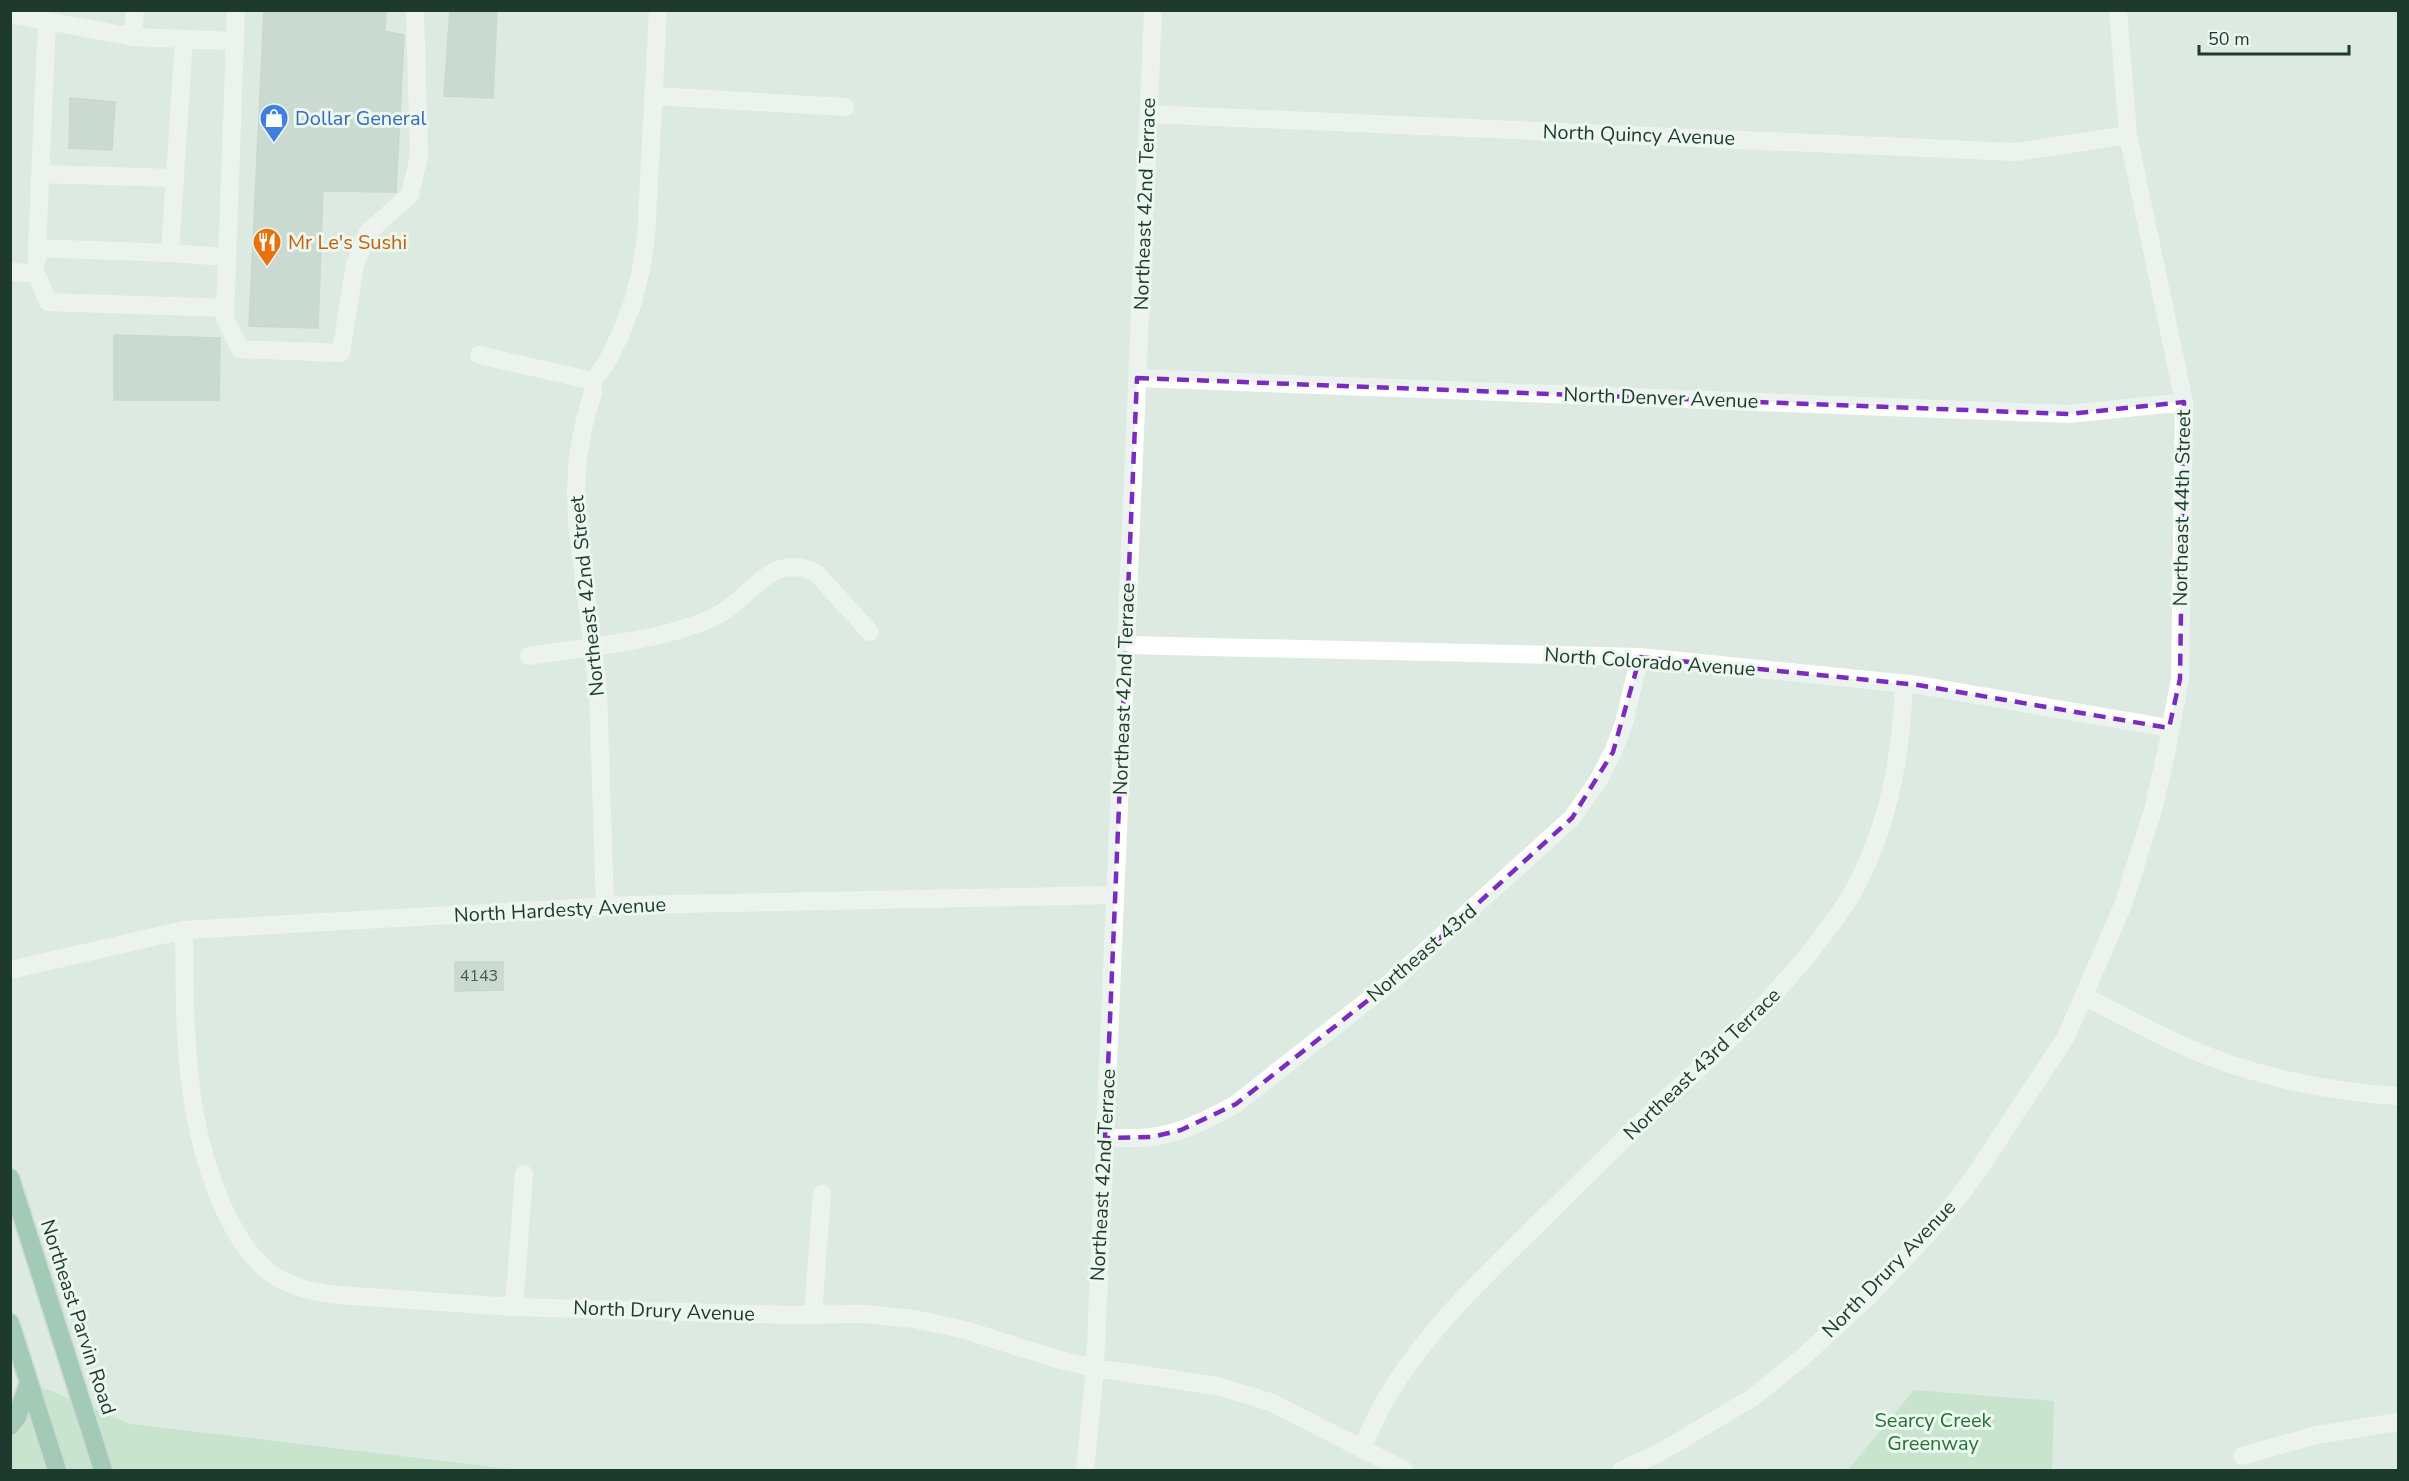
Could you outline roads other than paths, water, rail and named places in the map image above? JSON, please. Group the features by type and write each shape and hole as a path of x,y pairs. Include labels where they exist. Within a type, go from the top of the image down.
{"main road":[{"name":"Northeast Parvin Road","path":"10,1178 103,1470"},
{"path":"10,1323 57,1470"},
{"path":"10,1426 17,1417 29,1382"}],"street":[{"path":"133,37 135,10"},
{"path":"236,10 225,318 240,350 340,353 355,264 359,254 368,232 410,195 419,156 415,10"},
{"name":"Northeast 42nd Street","path":"605,906 597,691 577,524 576,490 578,457 593,392 593,381 607,362 621,333 633,302 641,270 646,237 658,10"},
{"name":"Northeast 42nd Terrace","path":"1095,1368 1153,10"},
{"name":"Northeast 44th Street","path":"2084,996 2123,905 2142,846 2166,754 2169,728 2180,679 2184,402 2128,135 2118,10"},
{"path":"10,15 36,17 133,37 234,41"},
{"path":"36,17 40,174 36,273 48,302 225,308"},
{"path":"170,253 184,39"},
{"path":"653,96 845,107"},
{"name":"North Quincy Avenue","path":"1149,114 2016,152 2128,135"},
{"path":"40,174 175,178"},
{"path":"37,248 227,256"},
{"path":"10,272 36,273"},
{"path":"479,356 593,381"},
{"name":"North Denver Avenue","path":"1137,378 2069,414 2184,402"},
{"path":"529,656 675,633 724,611 746,595 768,574 779,568 791,566 816,573 870,632"},
{"name":"North Colorado Avenue","path":"1126,645 1640,657 1904,684 2169,728"},
{"name":"Northeast 43rd","path":"1105,1138 1152,1137 1181,1130 1209,1119 1236,1104 1390,983 1572,818 1599,779 1613,752 1624,723 1640,657"},
{"name":"Northeast 43rd Terrace","path":"1361,1449 1387,1398 1420,1348 1461,1300 1658,1106 1732,1039 1786,981 1836,920 1870,856 1886,814 1899,750 1904,684"},
{"name":"North Hardesty Avenue","path":"10,970 184,930 605,906 1115,895"},
{"name":"North Drury Avenue","path":"184,930 186,1059 192,1106 203,1151 218,1196 238,1238 247,1251 268,1271 290,1284 314,1292 514,1307 792,1315 864,1314 915,1319 966,1330 1057,1359 1095,1368 1217,1386 1253,1396 1270,1402 1404,1470"},
{"path":"2084,996 2160,1035 2240,1067 2331,1089 2398,1096"},
{"name":"North Drury Avenue","path":"1622,1470 1659,1453 1752,1398 1803,1357 1867,1298 1955,1202 2038,1082 2066,1037 2084,996"},
{"path":"514,1307 524,1174"},
{"path":"813,1314 822,1194"},
{"path":"1086,1470 1095,1368"},
{"path":"2242,1456 2316,1435 2398,1422"}],"place":[{"name":"Dollar General","path":"274,144"},
{"name":"Mr Le's Sushi","path":"267,268"}],"park label":[{"name":"Searcy Creek Greenway","path":"1933,1432"}]}
